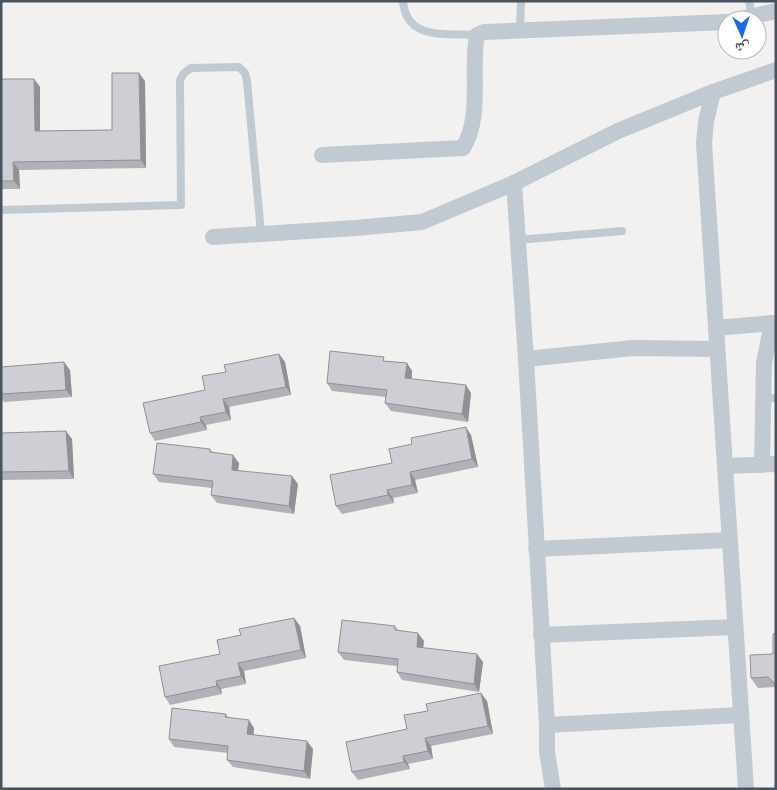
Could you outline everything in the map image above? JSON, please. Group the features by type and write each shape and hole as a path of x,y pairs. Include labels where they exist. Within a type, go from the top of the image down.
{"street":[{"path":"751,9 776,12"},
{"path":"322,155 462,148 468,138 476,84 475,44 477,35 484,32 717,22"},
{"path":"213,237 364,228 422,222 514,183 618,131 713,92 776,70"},
{"path":"713,92 706,122 704,143 746,789"},
{"path":"514,183 526,359 547,752 553,789"},
{"path":"716,328 774,323 764,363 769,398 769,464 725,466"},
{"path":"526,359 633,348 717,349"},
{"path":"536,550 729,540"},
{"path":"541,635 735,627"},
{"path":"547,725 740,716"}],"lane":[{"path":"403,1 408,22 416,28 434,33 477,35"},
{"path":"520,31 521,1"},
{"path":"1,210 181,205 180,80 184,73 191,68 239,67 245,73 247,81 261,233"},
{"path":"518,240 622,231"}],"building":[{"path":"112,73 139,73 141,160 13,162 14,181 1,181 1,79 34,79 35,131 112,130"},
{"path":"330,351 384,357 383,361 407,363 405,378 466,385 462,414 385,403 387,390 327,383"},
{"path":"279,354 286,387 223,399 226,412 200,417 201,422 150,433 143,403 205,390 202,376 226,372 224,365"},
{"path":"64,362 66,390 1,394 1,367"},
{"path":"466,427 472,459 410,472 412,485 387,490 388,495 336,506 330,475 392,463 389,449 412,444 411,438"},
{"path":"66,431 69,471 1,472 1,433"},
{"path":"157,443 210,449 210,452 233,455 232,470 292,476 289,506 211,495 213,481 153,474"},
{"path":"294,618 301,650 238,663 241,676 216,681 217,686 165,697 159,666 220,654 217,640 241,635 239,629"},
{"path":"342,620 395,626 395,630 418,633 417,647 477,654 474,684 397,672 398,659 338,652"},
{"path":"776,633 776,685 768,677 751,678 750,655 773,654 773,634"},
{"path":"481,693 488,726 425,738 428,751 403,756 404,762 352,772 346,742 407,729 404,715 428,711 426,704"},
{"path":"172,708 226,714 225,717 249,720 247,734 307,741 304,771 227,760 228,746 169,739"}]}
